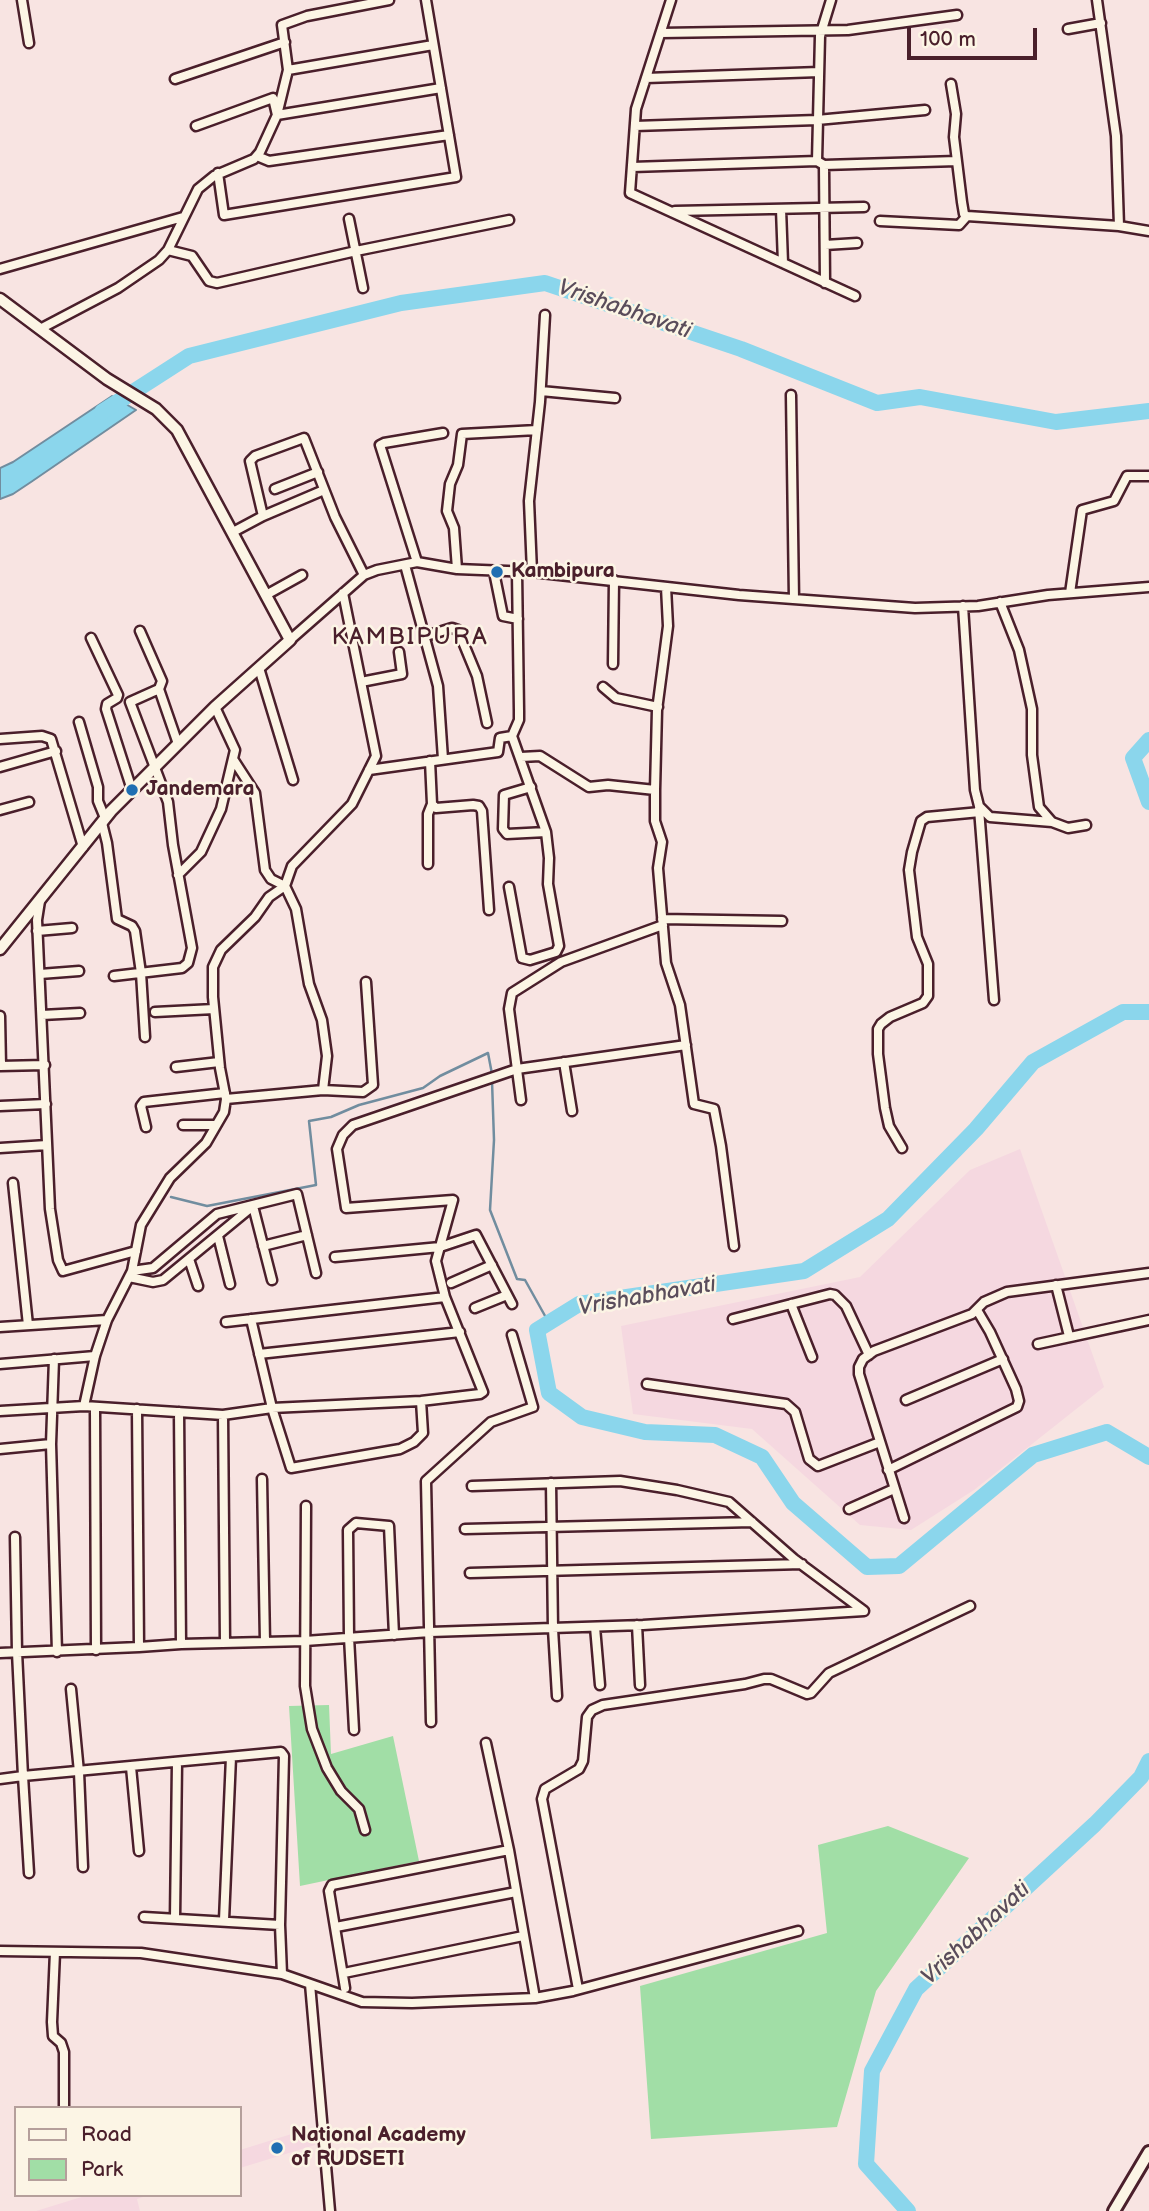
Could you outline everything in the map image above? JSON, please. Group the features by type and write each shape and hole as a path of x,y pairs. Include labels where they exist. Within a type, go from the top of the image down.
{"main road":[{"path":"1114,2211 1149,2152"}],"street":[{"path":"22,0 29,43"},
{"path":"40,329 122,286 159,260 168,250 198,189 218,173 257,156 277,115 288,70 282,25 307,16 389,0"},
{"path":"218,173 224,215 456,177 426,0"},
{"path":"671,0 636,109 630,193 855,296"},
{"path":"825,282 824,208 817,120 822,30 831,0"},
{"path":"1097,0 1116,136 1119,226"},
{"path":"660,33 848,30 957,15"},
{"path":"1068,29 1101,23"},
{"path":"175,79 285,42"},
{"path":"288,70 433,45"},
{"path":"646,78 819,72"},
{"path":"951,84 956,114 954,137 964,214 1119,226 1149,231"},
{"path":"277,115 441,88"},
{"path":"196,125 273,98 277,115"},
{"path":"635,126 817,120 925,110"},
{"path":"257,156 269,161 449,135"},
{"path":"632,167 957,160"},
{"path":"670,211 864,207"},
{"path":"781,209 783,263"},
{"path":"880,221 959,225 967,216"},
{"path":"0,269 183,217"},
{"path":"349,219 363,288"},
{"path":"168,250 191,256 209,281 217,283 509,220"},
{"path":"825,245 857,243"},
{"path":"0,299 107,379 156,409 177,430 290,640"},
{"path":"532,572 529,501 541,391 545,315"},
{"path":"541,391 615,398"},
{"path":"792,395 794,599"},
{"path":"457,569 454,528 447,511 450,484 458,465 462,434 537,430"},
{"path":"417,562 380,445 443,433"},
{"path":"263,516 250,465 252,458 304,438 347,544 364,575"},
{"path":"275,489 318,472"},
{"path":"1070,593 1082,510 1114,501 1127,477 1149,476"},
{"path":"233,532 263,516 324,491"},
{"path":"0,949 103,821 132,790 215,707 364,575 377,570 417,562 457,569 532,572 666,587 915,608 963,606 1149,587"},
{"path":"405,565 438,686 443,759"},
{"path":"494,572 503,616 518,619"},
{"path":"509,887 522,958 530,960 556,952 559,946 548,881 546,832 512,736 519,720 517,572"},
{"path":"266,595 302,575"},
{"path":"613,664 614,580"},
{"path":"666,587 668,626 658,706 655,790 655,821 662,842 658,868 666,963 680,1002 695,1105 713,1109 721,1146 734,1246"},
{"path":"84,1406 95,1356 107,1320 131,1274 141,1225 170,1178 206,1143 224,1112 226,1096 219,1062 213,967 221,950 255,917 269,897 285,886 292,866 352,804 376,757 343,593"},
{"path":"1000,602 1019,650 1032,709 1032,755 1040,807 1052,822"},
{"path":"963,606 975,790 979,809 994,1000"},
{"path":"426,636 452,628 458,630 477,676 488,723"},
{"path":"140,631 162,681 159,689 178,744"},
{"path":"91,638 118,695 107,704 106,709 132,790"},
{"path":"361,682 402,674 399,652"},
{"path":"259,668 293,780"},
{"path":"603,687 616,698 658,706"},
{"path":"114,976 182,968 188,963 192,948 168,802 130,703 159,689"},
{"path":"178,875 201,852 222,806 233,759 234,744 215,707"},
{"path":"79,722 98,787 117,919 134,928 141,973 145,1037"},
{"path":"369,770 499,751 500,738 512,736"},
{"path":"0,739 49,738 56,751 83,847"},
{"path":"0,767 56,751"},
{"path":"521,757 540,756 589,787 608,785 655,790"},
{"path":"233,759 255,793 265,870 271,879 285,886 296,909 309,984 323,1025 327,1056 323,1090"},
{"path":"428,864 428,814 432,804 430,761"},
{"path":"531,787 504,795 503,830 507,834 546,832"},
{"path":"0,810 29,802"},
{"path":"432,804 436,808 479,806 482,811 489,910"},
{"path":"902,1148 890,1126 885,1108 878,1054 878,1029 890,1017 923,1003 928,996 928,964 917,937 909,870 921,821 927,817 979,809 990,817 1052,822 1068,828 1086,825"},
{"path":"40,901 37,931 50,1209 58,1260 62,1271 136,1251"},
{"path":"521,1100 509,1009 512,993 561,962 663,922 782,921"},
{"path":"37,931 72,928"},
{"path":"40,974 79,971"},
{"path":"146,1127 141,1106 144,1102 323,1090 363,1092 373,1085 366,982"},
{"path":"155,1012 214,1009"},
{"path":"42,1015 80,1013"},
{"path":"0,1016 0,1066 45,1065"},
{"path":"0,1411 84,1406 223,1415 272,1408 421,1401 480,1394 483,1392 445,1297 436,1261 453,1200 346,1208 337,1149 343,1135 353,1125 517,1069 686,1045"},
{"path":"176,1067 219,1062"},
{"path":"564,1062 572,1111"},
{"path":"0,1106 46,1104"},
{"path":"183,1125 216,1125"},
{"path":"0,1148 47,1145"},
{"path":"13,1183 28,1325"},
{"path":"131,1274 153,1268 217,1214 297,1194 316,1273"},
{"path":"131,1274 153,1282 163,1280 253,1206"},
{"path":"253,1206 272,1280"},
{"path":"263,1246 307,1235"},
{"path":"335,1257 440,1247 476,1235 512,1304"},
{"path":"218,1236 230,1284"},
{"path":"189,1259 198,1286"},
{"path":"451,1283 492,1265"},
{"path":"904,1518 859,1374 859,1367 869,1355 972,1314 984,1302 1007,1292 1149,1273"},
{"path":"1056,1285 1069,1336"},
{"path":"733,1320 830,1294 835,1295 846,1306 869,1355"},
{"path":"475,1308 508,1295"},
{"path":"226,1322 445,1297"},
{"path":"791,1304 812,1357"},
{"path":"888,1470 1017,1407 1019,1401 1016,1389 977,1310"},
{"path":"251,1319 272,1408 291,1468 400,1449 414,1442 423,1433 421,1401"},
{"path":"0,1327 107,1320"},
{"path":"1038,1344 1149,1320"},
{"path":"259,1353 460,1332"},
{"path":"431,1722 426,1481 491,1422 533,1407 512,1335"},
{"path":"0,1364 95,1356"},
{"path":"54,1359 51,1444 57,1651"},
{"path":"906,1400 1003,1359"},
{"path":"647,1384 786,1404 795,1412 809,1459 818,1466 880,1442"},
{"path":"95,1408 96,1650"},
{"path":"136,1409 139,1647"},
{"path":"179,1412 181,1644"},
{"path":"223,1415 225,1643"},
{"path":"0,1448 51,1444"},
{"path":"262,1479 265,1642"},
{"path":"0,1653 637,1625 864,1611 802,1564 729,1502 620,1481 472,1486"},
{"path":"551,1483 553,1629 557,1696"},
{"path":"849,1509 894,1489"},
{"path":"306,1506 305,1686 312,1729 327,1768 341,1791 359,1809 365,1830"},
{"path":"465,1529 752,1522"},
{"path":"354,1730 349,1638 348,1530 356,1523 389,1526 394,1635"},
{"path":"15,1537 17,1652 29,1873"},
{"path":"470,1573 802,1564"},
{"path":"578,1989 542,1799 545,1789 579,1769 583,1761 587,1717 592,1710 603,1705 764,1679 771,1679 807,1694 811,1693 829,1673 970,1606"},
{"path":"637,1625 640,1685"},
{"path":"595,1627 600,1685"},
{"path":"71,1689 79,1772 83,1867"},
{"path":"486,1743 509,1850 535,1998"},
{"path":"0,1779 281,1752 284,1756 280,1925 282,1974"},
{"path":"225,1920 231,1757"},
{"path":"175,1918 177,1763"},
{"path":"131,1767 139,1851"},
{"path":"345,1988 329,1891 332,1885 509,1850"},
{"path":"337,1927 516,1892"},
{"path":"144,1917 280,1925"},
{"path":"0,1951 141,1952 282,1974 362,2002 412,2003 535,1998 798,1931"},
{"path":"344,1973 523,1936"},
{"path":"55,1952 52,2022 53,2036 61,2043 64,2052 64,2106"},
{"path":"310,1984 330,2211"}],"shaded area":[{"path":"1020,1149 1104,1387 974,1490 911,1530 860,1525 752,1429 633,1414 621,1326 860,1277 970,1170"},
{"name":"National Academy of RUDSETI","path":"314,2127 315,2145 242,2167 242,2149"},
{"path":"82,2197 143,2197 137,2199 140,2211 36,2211"}],"green space":[{"path":"329,1705 331,1754 393,1736 419,1861 300,1886 289,1706"},
{"path":"888,1826 969,1858 876,1991 837,2127 651,2139 640,1986 827,1933 818,1845"}],"water":[{"path":"112,396 136,410 13,494 0,499 0,468"}],"waterway":[{"name":"Vrishabhavati","path":"102,412 189,356 401,303 545,283 741,349 877,403 920,397 1056,422 1149,411"},
{"name":"Vrishabhavati","path":"1149,740 1133,758 1149,802"},
{"name":"Vrishabhavati","path":"1149,1012 1123,1012 1033,1062 976,1129 888,1219 804,1271 579,1304 537,1330 549,1393 582,1417 645,1432 715,1435 762,1457 793,1503 867,1567 899,1566 1033,1455 1107,1432 1149,1457"},
{"path":"171,1197 207,1206 316,1185 309,1121 331,1117 359,1105 423,1088 440,1076 488,1053 492,1074"},
{"path":"492,1081 494,1140 490,1210 517,1279 525,1280 549,1323"},
{"name":"Vrishabhavati","path":"908,2211 866,2164 872,2071 916,1989 1095,1824 1141,1777 1149,1761"}],"place":[{"name":"Kambipura","path":"497,572"},
{"name":"Jandemara","path":"132,790"},
{"name":"National Academy of RUDSETI","path":"277,2148"}],"district":[{"name":"KAMBIPURA","path":"410,638"}]}
